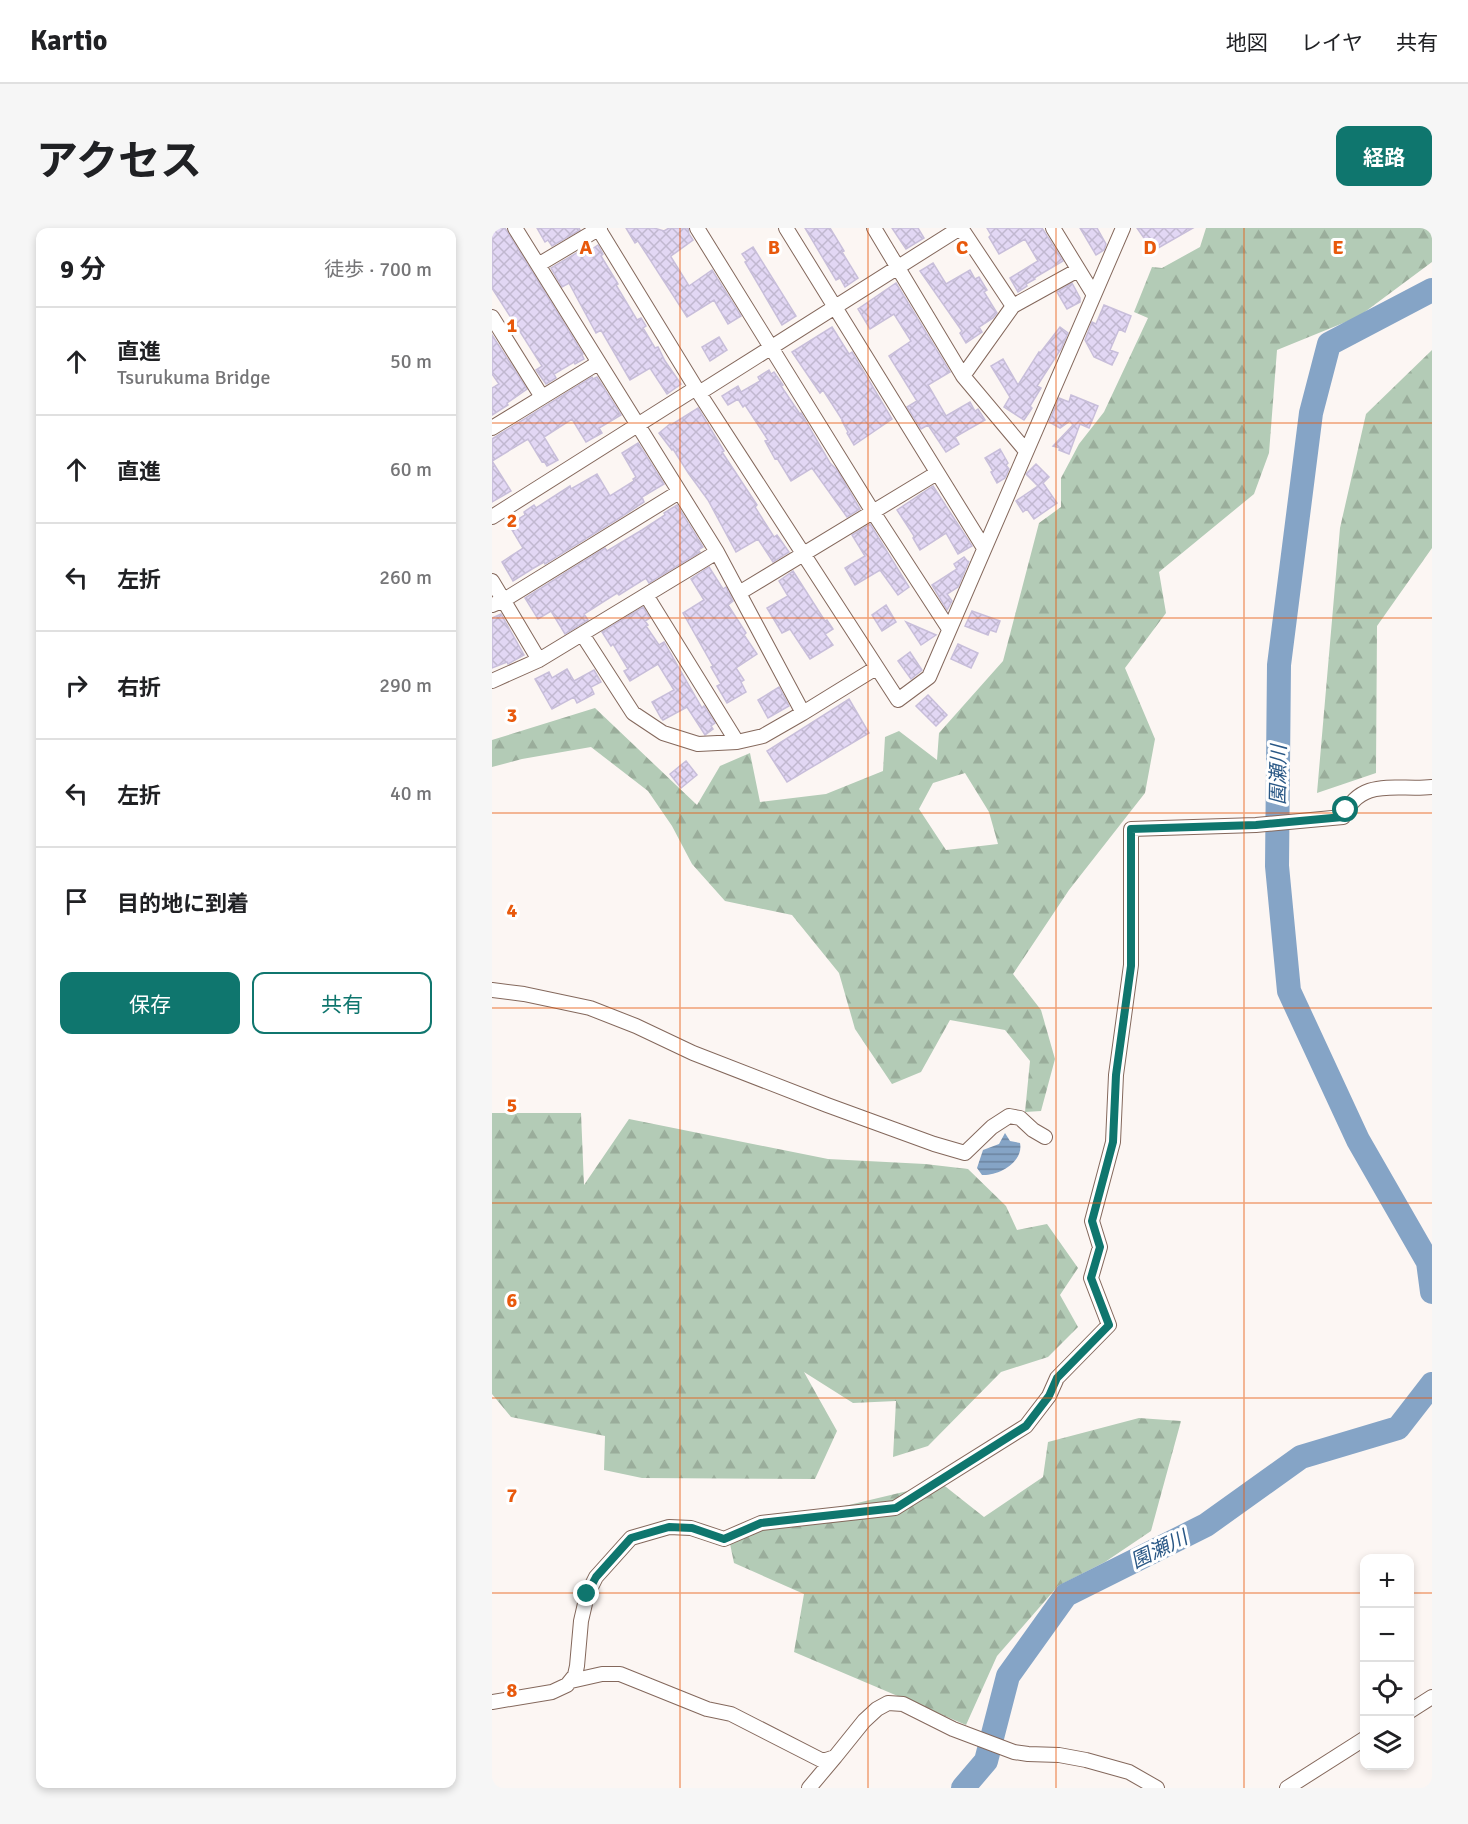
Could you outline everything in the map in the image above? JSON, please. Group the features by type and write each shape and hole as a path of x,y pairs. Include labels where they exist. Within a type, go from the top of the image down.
{"street":[{"path":"515,228 717,552 803,713"},
{"path":"538,265 599,228 697,391 898,700 929,677 1123,228"},
{"path":"697,228 873,512 949,629"},
{"path":"786,228 984,548"},
{"path":"874,228 963,376 1026,451"},
{"path":"492,518 637,426 771,348 961,228 1013,306"},
{"path":"1053,228 1094,295"},
{"path":"963,376 1013,306 1078,270"},
{"path":"492,317 542,397"},
{"path":"492,428 598,363"},
{"path":"739,593 937,473"},
{"path":"498,603 679,492"},
{"path":"492,681 539,660 717,552"},
{"path":"492,581 498,603 539,660"},
{"path":"646,595 737,742"},
{"path":"582,634 633,713 663,733 698,744 737,742 763,736 876,668"},
{"path":"492,1702 552,1692 571,1681 577,1666 581,1621 587,1594 596,1577 631,1538 669,1527 692,1528 724,1539 761,1523 896,1508 1026,1426 1049,1396 1057,1378 1109,1325 1091,1278 1100,1247 1092,1221 1113,1142 1116,1075 1131,966 1131,829 1256,825 1343,817 1355,798 1364,791 1384,787 1432,787"},
{"path":"492,990 524,994 590,1008 636,1026 693,1053 827,1105 916,1138 965,1153 992,1127 1009,1116 1020,1118 1045,1137"},
{"path":"571,1681 602,1674 620,1674 707,1708 731,1714 823,1761 835,1757"},
{"path":"1414,1708 1432,1697"},
{"path":"809,1788 864,1721 877,1709 888,1704 903,1704 952,1729 1014,1752 1059,1755 1086,1760 1129,1772 1157,1788"},
{"path":"1287,1788 1360,1742"}],"green space":[{"path":"1206,228 1432,228 1432,262 1358,317 1277,350 1269,453 1254,494 1159,572 1166,613 1125,668 1155,739 1145,793 1069,890 1013,974 1041,1010 1055,1059 1041,1111 1025,1112 1030,1061 1005,1030 950,1020 921,1072 892,1084 855,1029 839,973 792,915 725,901 692,864 672,826 648,791 591,747 522,759 492,767 492,740 595,708 697,805 720,766 750,753 760,802 826,794 883,771 885,737 899,731 937,760 939,733 1003,661 1039,523 1061,507 1061,478 1079,444 1104,412 1148,318 1134,312 1152,267 1162,268 1200,247","holes":["965,773 989,812 998,844 946,850 919,809 933,783"]},
{"path":"1432,350 1432,548 1377,626 1376,773 1317,793 1340,528 1366,414"},
{"path":"492,1113 581,1113 584,1185 629,1119 828,1159 925,1164 968,1169 1006,1206 1017,1230 1047,1224 1078,1268 1060,1295 1078,1327 1048,1357 1001,1372 928,1446 893,1457 896,1401 853,1403 804,1372 837,1431 815,1479 642,1478 604,1470 605,1436 511,1417 492,1394"},
{"path":"1139,1418 1181,1421 1151,1531 1105,1562 1058,1586 997,1656 966,1725 794,1652 804,1594 734,1563 728,1534 941,1483 984,1517 1043,1477 1048,1442"}],"water":[{"path":"1005,1133 1010,1141 1020,1143 1018,1156 1014,1162 1002,1170 982,1175 977,1168 983,1150 999,1144"}],"building":[{"path":"492,228 505,228 583,354 584,359 554,374 556,378 546,384 536,370 542,366 492,288"},
{"path":"537,228 579,228 580,230 552,246 548,240 545,242"},
{"path":"626,228 654,228 664,231 669,228 688,228 693,240 671,257 689,286 712,270 741,316 728,324 714,300 687,317 638,241 635,243"},
{"path":"805,228 830,228 858,278 845,287 840,278 836,280"},
{"path":"892,228 918,228 924,238 906,249"},
{"path":"987,228 1042,228 1063,261 1034,278 1018,292 1010,278 1038,261 1025,239 999,254 989,237 991,235"},
{"path":"1080,228 1097,228 1106,244 1104,250 1096,255"},
{"path":"1137,228 1193,228 1153,251"},
{"path":"590,245 592,249 598,245 603,254 601,256 618,284 616,285 637,320 641,318 646,326 643,328 655,348 658,347 681,384 667,394 650,368 630,380 601,330 596,333 569,283 562,287 551,268"},
{"path":"753,247 796,316 782,325 742,254"},
{"path":"933,263 946,284 970,270 975,279 979,277 987,290 984,292 997,313 979,327 982,332 966,343 960,333 962,331 920,271"},
{"path":"896,283 950,372 928,385 946,416 970,402 975,411 978,409 985,420 955,437 959,444 946,452 928,425 921,429 907,407 917,401 889,356 911,341 894,314 870,329 858,309"},
{"path":"1072,283 1080,302 1067,309 1057,292"},
{"path":"1104,305 1131,316 1125,332 1119,329 1110,350 1118,353 1112,365 1094,357 1085,340 1092,322 1096,324"},
{"path":"832,327 849,354 852,352 892,419 854,445 843,421 823,390 820,393 792,352"},
{"path":"1060,327 1068,333 1061,349 1037,386 1041,388 1024,420 1004,407 1010,397 991,366 1003,359 1018,385 1039,352"},
{"path":"492,335 527,389 492,415 492,388 499,384 492,374"},
{"path":"719,337 727,350 710,361 702,347"},
{"path":"769,370 771,374 774,372 783,385 781,386 801,413 860,509 847,517 812,468 791,481 777,458 775,459 765,441 768,440 745,405 743,407 738,399 728,405 722,396 738,386 741,392 760,381 758,377"},
{"path":"592,377 593,379 597,377 621,415 599,428 602,433 586,442 572,419 544,437 558,460 547,466 528,439 492,461 492,439"},
{"path":"1071,395 1098,406 1089,428 1080,424 1069,454 1053,446 1073,425 1070,421 1060,428 1049,422 1059,398 1069,402"},
{"path":"698,408 724,451 722,452 757,505 755,507 774,537 777,535 789,552 773,562 758,539 736,552 708,500 673,449 659,433"},
{"path":"638,443 664,484 642,497 644,502 621,517 513,581 502,562 523,548 509,525 525,515 524,512 534,505 536,508 570,486 571,489 597,474 610,496 634,481 636,477 622,453"},
{"path":"1000,449 1009,469 1005,478 997,483 985,458"},
{"path":"492,461 511,491 492,502"},
{"path":"1036,464 1049,477 1043,483 1057,503 1034,519 1027,509 1023,512 1016,501 1038,486 1026,474"},
{"path":"933,486 972,546 958,554 946,533 920,550 897,510"},
{"path":"677,505 703,547 698,550 700,552 649,583 646,578 619,595 617,593 584,614 588,620 565,634 551,611 538,619 525,598 605,548 607,551 642,530"},
{"path":"870,524 909,587 898,595 880,570 855,585 845,568 865,556 852,535"},
{"path":"964,557 969,561 958,587 947,594 952,601 947,610 932,585 957,569 954,564"},
{"path":"709,567 723,589 726,587 733,601 728,605 757,654 736,668 744,680 741,682 746,692 727,703 717,686 721,684 711,667 713,666 683,613 704,600 691,579"},
{"path":"793,571 825,621 827,620 833,629 825,634 833,645 810,659 790,629 782,633 767,608 788,596 779,581"},
{"path":"886,605 896,622 882,631 872,615"},
{"path":"643,607 650,618 645,621 648,625 646,626 659,645 664,642 702,708 704,706 715,723 711,726 713,729 705,735 687,707 663,720 661,718 652,702 674,690 658,664 630,681 624,671 628,669 613,644 611,646 602,632"},
{"path":"972,611 1000,621 996,632 990,630 988,635 965,626"},
{"path":"501,614 524,655 508,664 507,662 492,668 492,618"},
{"path":"906,622 936,635 921,645"},
{"path":"958,644 978,653 971,668 951,659"},
{"path":"910,652 922,670 911,679 898,661"},
{"path":"567,669 574,681 594,670 601,682 591,687 594,694 577,703 574,697 552,709 535,679 549,672 552,678"},
{"path":"779,687 789,706 768,718 758,700"},
{"path":"928,695 947,715 936,726 916,706"},
{"path":"849,699 869,733 787,782 767,751"},
{"path":"686,761 697,775 681,788 670,774"}],"waterway":[{"name":"園瀬川","path":"1432,290 1329,344 1311,413 1279,665 1277,866 1289,991 1358,1140 1428,1262 1432,1292"},
{"name":"園瀬川","path":"963,1788 986,1761 1008,1676 1066,1595 1206,1525 1301,1457 1398,1428 1432,1384"}],"route":[{"path":"587,1594 596,1577 631,1538 669,1527 692,1528 724,1539 761,1523 896,1508 1026,1426 1049,1396 1057,1378 1109,1325 1091,1278 1100,1247 1092,1221 1113,1142 1116,1075 1131,966 1131,829 1256,825 1343,817 1346,810"}]}
